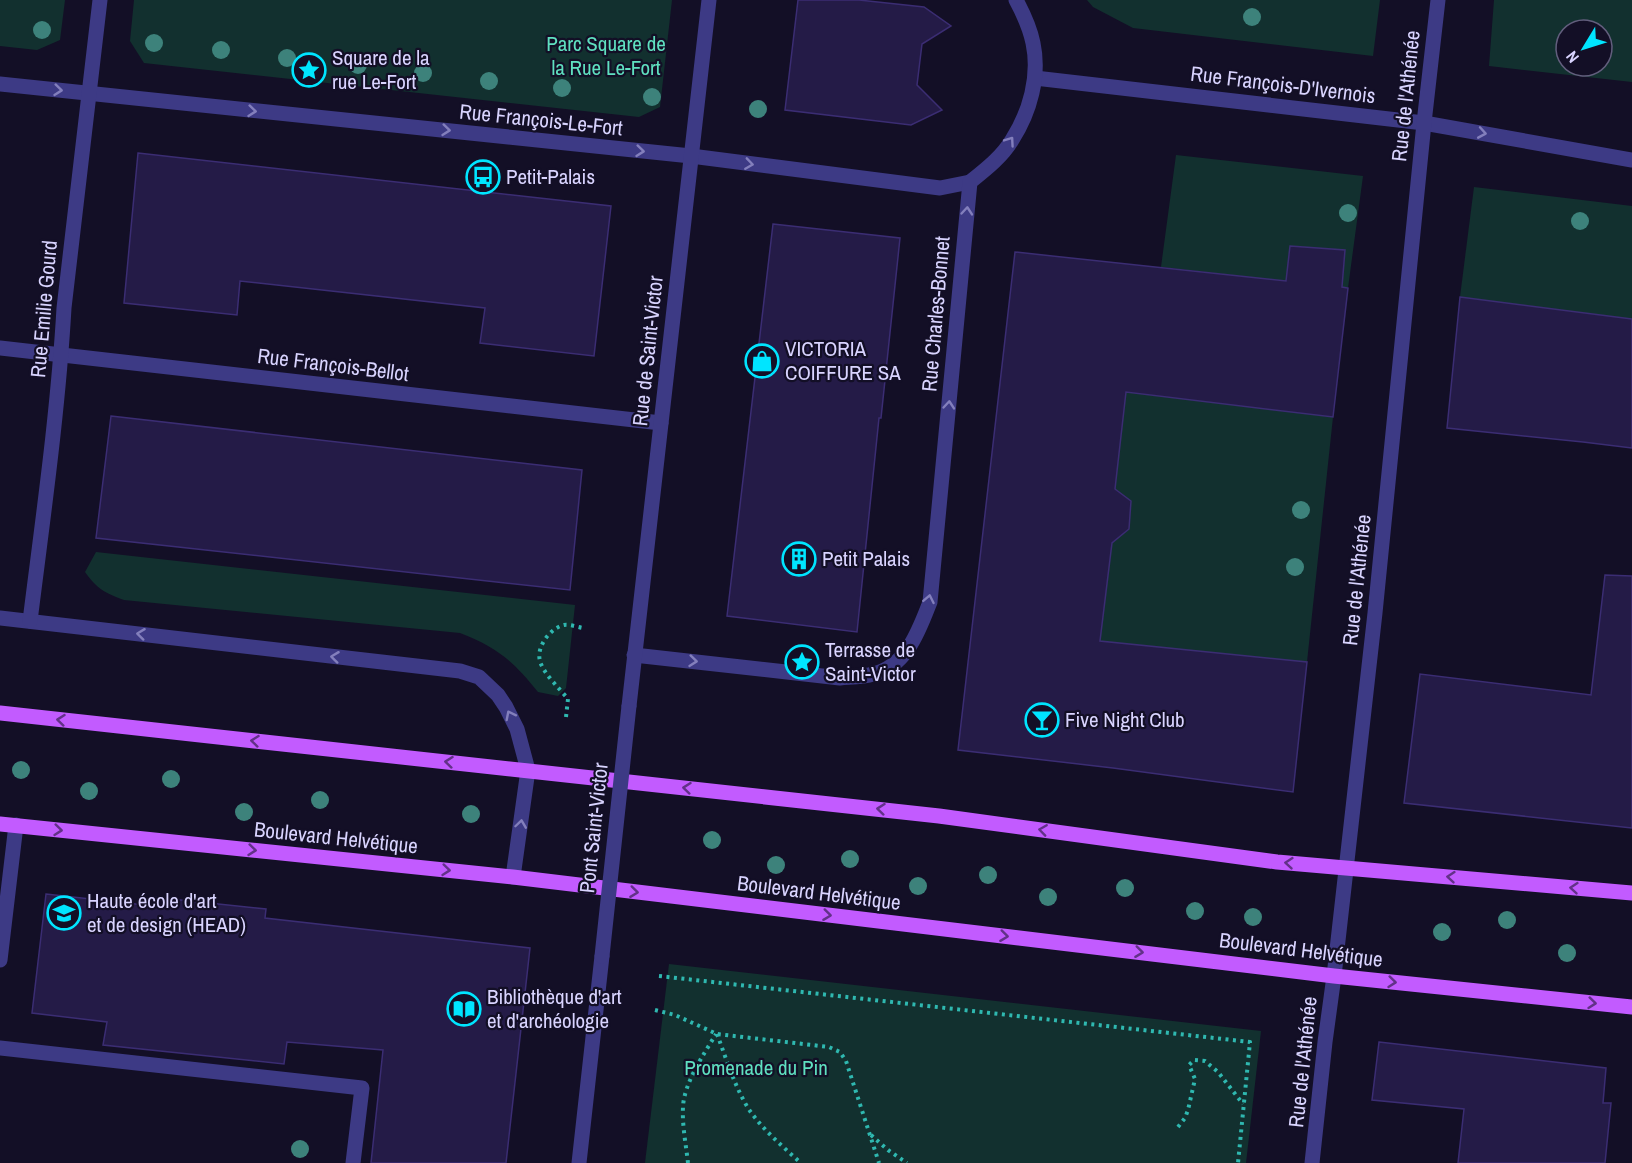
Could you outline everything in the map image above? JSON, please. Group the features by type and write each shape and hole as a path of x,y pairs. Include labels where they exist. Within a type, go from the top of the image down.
{"main road":[{"path":"0,713 939,816 1277,862 1632,893"},
{"name":"Boulevard Helvétique","path":"0,824 513,877 1334,976 1632,1007"}],"street":[{"name":"Rue Emilie Gourd","path":"30,621 62,355 64,308 100,0"},
{"name":"Rue de Saint-Victor","path":"629,706 709,0"},
{"path":"970,182 990,165 1012,141 1027,112 1035,78 1033,43 1016,0"},
{"name":"Rue de l'Athénée","path":"1312,1163 1375,613 1438,0"},
{"name":"Rue François-D'Ivernois","path":"1035,78 1424,123 1632,160"},
{"name":"Rue François-Le-Fort","path":"0,84 691,156 940,188 970,182"},
{"name":"Rue Charles-Bonnet","path":"634,655 840,678 874,674 892,666 916,637 930,602 970,182"},
{"name":"Rue François-Bellot","path":"0,348 661,423"},
{"path":"0,618 460,671 479,678 498,695 506,707 517,729 528,770 513,877"},
{"name":"Pont Saint-Victor","path":"579,1163 629,706"},
{"path":"0,960 16,825"},
{"path":"0,1048 362,1088 353,1163"}],"path":[{"path":"566,717 568,699 540,662 540,650 544,640 554,630 564,625 583,628"},
{"path":"659,976 1250,1042 1238,1163"},
{"path":"655,1010 675,1015 717,1034 828,1047 840,1052 846,1061 879,1163"},
{"path":"688,1163 682,1105 698,1064 717,1034"},
{"path":"717,1034 735,1082 749,1108 767,1132 801,1163"},
{"path":"1178,1127 1188,1110 1195,1080 1189,1065 1194,1060 1205,1061 1218,1072 1244,1104"},
{"path":"870,1134 907,1163"}],"green space":[{"path":"0,0 65,0 60,40 37,50 0,46"},
{"name":"Parc Square de la Rue Le-Fort","path":"134,0 672,0 660,107 639,117 144,63 130,41"},
{"path":"1087,0 1380,0 1373,56 1133,28 1093,7"},
{"path":"1494,0 1632,0 1632,82 1596,78 1614,78 1614,18 1554,18 1554,73 1489,66"},
{"path":"1176,155 1363,176 1348,288 1342,287 1345,250 1290,246 1286,281 1161,267"},
{"path":"1474,187 1632,206 1632,319 1460,297"},
{"path":"1126,392 1333,417 1307,662 1100,641 1112,543 1129,529 1131,501 1115,489"},
{"path":"96,552 575,605 566,688 558,696 538,692 504,656 485,644 460,633 124,600 102,590 85,572"},
{"name":"Promenade du Pin","path":"669,964 1261,1031 1246,1163 645,1163"}],"building":[{"path":"798,0 859,0 924,7 951,26 922,44 917,85 942,110 911,125 785,110"},
{"path":"138,153 611,206 594,356 480,343 485,308 240,281 237,315 124,303"},
{"path":"773,224 900,238 857,632 727,616"},
{"path":"1290,246 1345,250 1342,287 1348,288 1333,417 1126,392 1115,489 1131,501 1129,529 1112,543 1100,641 1307,662 1293,792 958,750 1015,252 1286,281"},
{"path":"1460,297 1632,319 1632,448 1447,428"},
{"path":"111,416 582,470 570,590 96,538"},
{"path":"1605,575 1632,576 1632,828 1404,803 1420,674 1591,695"},
{"path":"46,894 153,906 153,897 266,909 265,918 530,948 506,1163 371,1163 383,1050 287,1042 284,1064 103,1045 107,1022 32,1013"},
{"path":"1379,1042 1606,1068 1603,1103 1611,1103 1605,1163 1458,1163 1464,1109 1372,1100"}],"place":[{"name":"Square de la rue Le-Fort","path":"309,70"},
{"name":"Petit-Palais","path":"483,177"},
{"name":"VICTORIA COIFFURE SA","path":"762,361"},
{"name":"Petit Palais","path":"799,559"},
{"name":"Terrasse de Saint-Victor","path":"802,662"},
{"name":"Five Night Club","path":"1042,720"},
{"name":"Haute école d'art et de design (HEAD)","path":"64,913"},
{"name":"Bibliothèque d'art et d'archéologie","path":"464,1009"}]}
